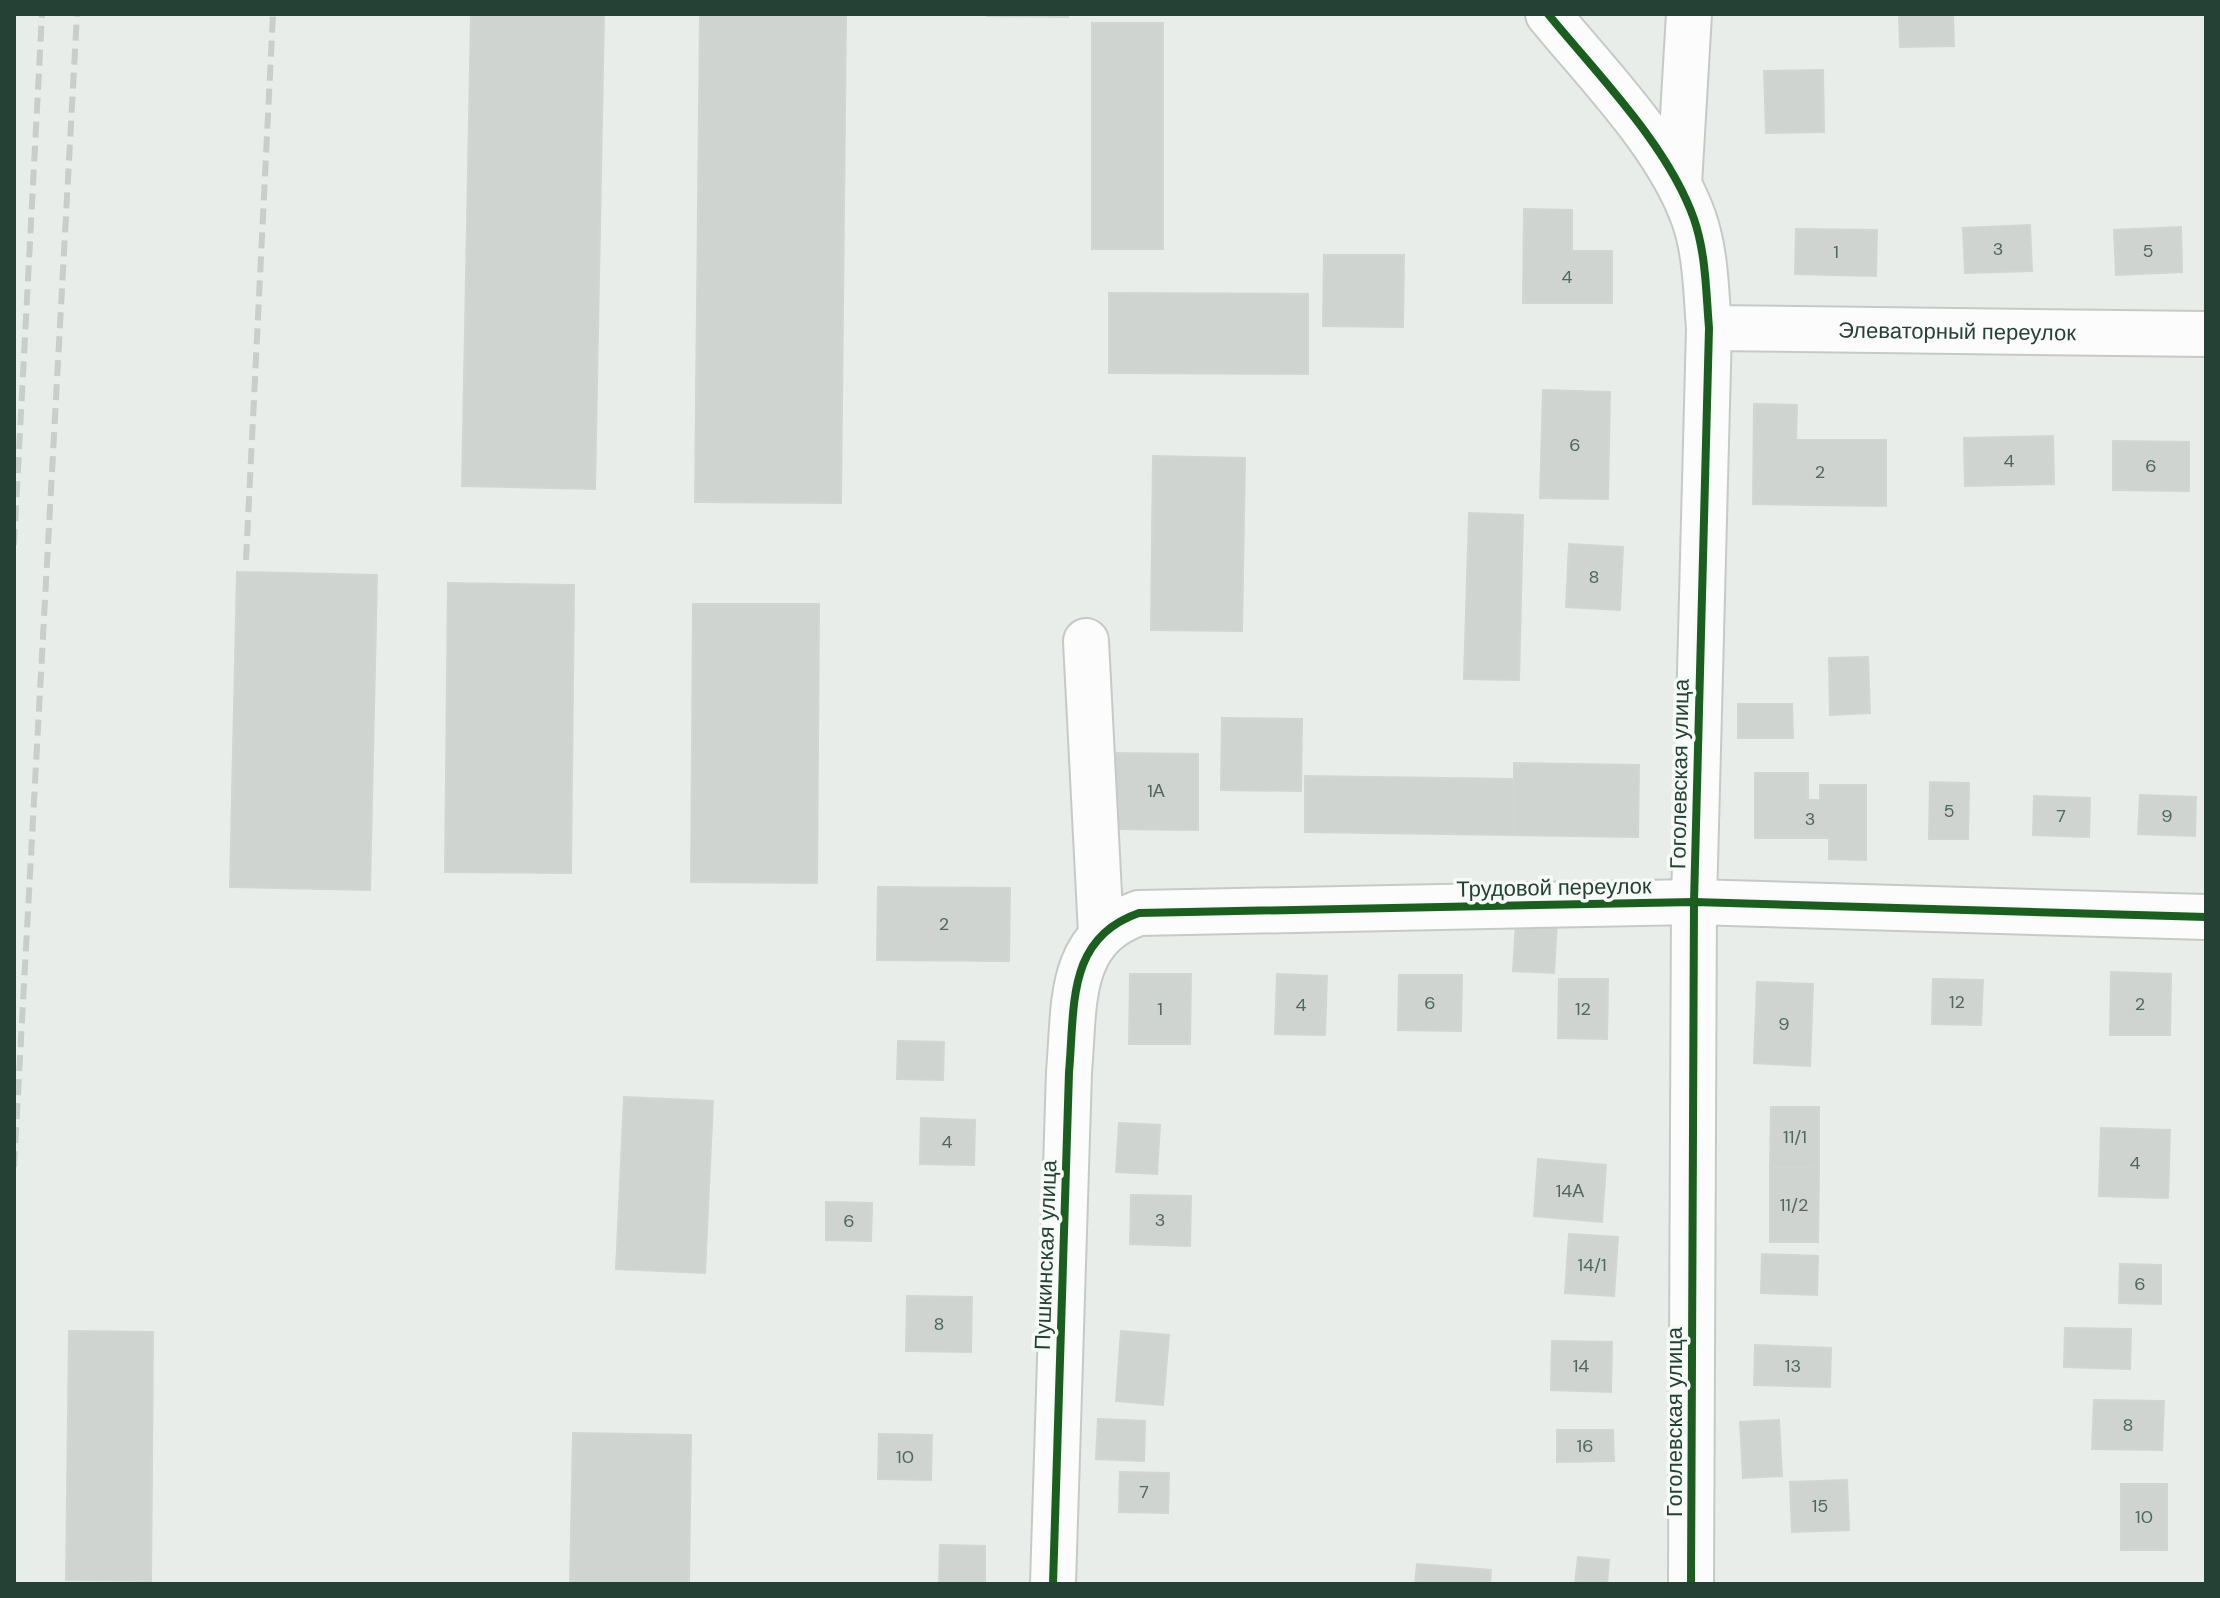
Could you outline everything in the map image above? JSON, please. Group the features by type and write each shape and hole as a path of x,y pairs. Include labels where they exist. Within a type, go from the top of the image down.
{"street":[{"name":"Гоголевская улица","path":"1548,14 1616,96 1679,184 1703,256 1709,328 1694,902 1691,1584"},
{"path":"1679,184 1689,14"},
{"name":"Элеваторный переулок","path":"1709,328 2206,334"},
{"path":"1086,641 1101,933"},
{"name":"Трудовой переулок","path":"1101,933 1117,921 1139,913 1694,902 2206,917"},
{"name":"Пушкинская улица","path":"1053,1584 1069,1072 1080,971 1089,948 1101,933"}],"building":[{"path":"471,14 604,14 595,489 462,486"},
{"path":"700,14 846,14 841,503 695,502"},
{"path":"987,14 1069,14 1068,17"},
{"path":"1899,14 1953,14 1954,46 1900,47"},
{"path":"1092,23 1163,23 1163,249 1092,249"},
{"path":"1823,70 1824,132 1766,133 1764,71"},
{"path":"1524,209 1572,210 1572,251 1612,251 1612,303 1523,303"},
{"path":"2030,225 2032,271 1965,273 1963,228"},
{"path":"2181,227 2182,272 2116,275 2114,230"},
{"path":"1796,229 1877,230 1876,276 1795,274"},
{"path":"1324,255 1404,255 1403,327 1323,326"},
{"path":"1109,293 1308,294 1308,374 1109,373"},
{"path":"1543,390 1610,392 1608,499 1540,498"},
{"path":"1754,404 1797,405 1796,440 1886,440 1886,506 1753,504"},
{"path":"2053,436 2054,484 1965,486 1964,438"},
{"path":"2113,441 2189,442 2189,491 2113,490"},
{"path":"1153,456 1245,458 1242,631 1151,630"},
{"path":"1469,513 1523,515 1519,680 1464,679"},
{"path":"1569,544 1623,547 1620,610 1566,607"},
{"path":"237,572 377,575 370,890 230,887"},
{"path":"448,583 574,585 571,873 445,872"},
{"path":"693,604 819,604 817,883 691,882"},
{"path":"1868,657 1870,713 1830,715 1829,658"},
{"path":"1738,704 1792,704 1793,738 1738,738"},
{"path":"1222,718 1302,719 1301,791 1221,790"},
{"path":"1114,753 1198,754 1198,830 1113,829"},
{"path":"1514,763 1639,765 1638,837 1514,835"},
{"path":"1755,773 1808,773 1808,800 1820,800 1820,785 1866,785 1866,860 1829,859 1829,838 1755,838"},
{"path":"1305,776 1514,779 1514,835 1305,832"},
{"path":"1930,782 1969,783 1968,839 1929,839"},
{"path":"2140,795 2196,797 2195,836 2138,834"},
{"path":"2034,796 2090,798 2089,837 2033,835"},
{"path":"878,887 1010,888 1009,961 877,960"},
{"path":"1516,921 1557,923 1554,973 1513,971"},
{"path":"2111,972 2171,974 2170,1035 2110,1035"},
{"path":"1130,974 1191,974 1190,1044 1129,1044"},
{"path":"1277,974 1327,976 1325,1035 1275,1034"},
{"path":"1399,975 1462,975 1461,1031 1398,1030"},
{"path":"1559,979 1608,979 1607,1039 1558,1038"},
{"path":"1933,979 1983,980 1981,1025 1932,1024"},
{"path":"1757,982 1813,984 1810,1066 1754,1063"},
{"path":"898,1041 944,1042 943,1080 897,1079"},
{"path":"624,1097 713,1101 705,1273 616,1269"},
{"path":"1771,1107 1819,1107 1819,1168 1770,1167"},
{"path":"921,1118 975,1120 974,1165 920,1164"},
{"path":"1119,1123 1160,1125 1157,1174 1116,1172"},
{"path":"2101,1128 2170,1130 2168,1198 2099,1196"},
{"path":"1538,1159 1606,1165 1602,1222 1534,1216"},
{"path":"1770,1167 1819,1168 1818,1242 1770,1242"},
{"path":"1131,1195 1191,1196 1190,1246 1130,1244"},
{"path":"826,1202 872,1203 871,1241 826,1240"},
{"path":"1569,1234 1618,1237 1614,1296 1565,1293"},
{"path":"1762,1254 1818,1256 1817,1295 1761,1293"},
{"path":"2120,1264 2161,1265 2161,1304 2119,1303"},
{"path":"907,1296 972,1297 971,1352 906,1351"},
{"path":"2065,1328 2131,1329 2130,1369 2064,1367"},
{"path":"69,1331 153,1332 151,1581 66,1580"},
{"path":"1121,1331 1169,1335 1163,1405 1116,1401"},
{"path":"1552,1341 1612,1342 1611,1392 1551,1390"},
{"path":"1755,1345 1831,1348 1830,1387 1754,1385"},
{"path":"2094,1400 2164,1401 2162,1450 2092,1449"},
{"path":"1098,1419 1145,1421 1144,1461 1096,1459"},
{"path":"1779,1420 1782,1476 1743,1478 1740,1422"},
{"path":"1557,1430 1613,1430 1614,1461 1557,1462"},
{"path":"573,1433 691,1435 689,1584 570,1584"},
{"path":"879,1434 932,1435 931,1480 878,1479"},
{"path":"1120,1472 1169,1473 1168,1513 1119,1512"},
{"path":"1847,1480 1849,1530 1792,1532 1790,1482"},
{"path":"2121,1484 2167,1484 2167,1550 2121,1550"},
{"path":"940,1545 985,1546 985,1584 939,1583"},
{"path":"1578,1557 1609,1560 1607,1584 1575,1584"},
{"path":"1417,1564 1491,1570 1490,1584 1415,1584"}],"railway":[{"path":"14,545 42,14"},
{"path":"14,1167 77,14"},
{"path":"246,560 273,14"}],"cycle path":[{"path":"1548,14 1630,111 1667,164 1694,219 1705,273 1709,328 1694,902 1691,1584"},
{"path":"1053,1584 1072,1023 1079,978 1086,957 1098,939 1115,924 1139,913 1694,902 2206,917"}]}
